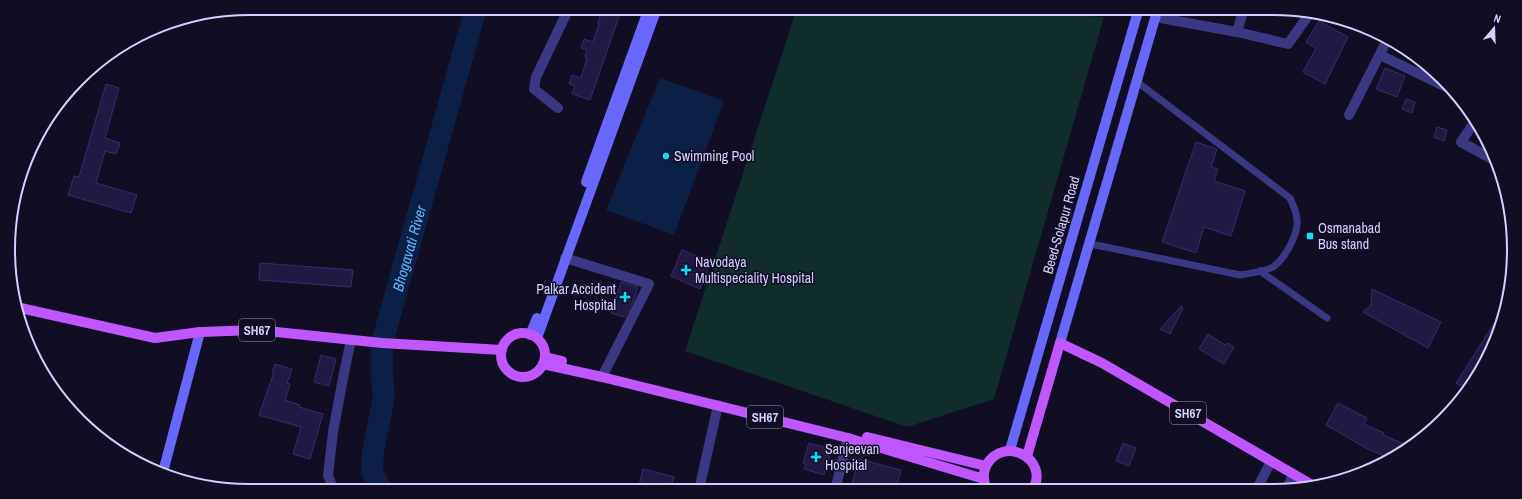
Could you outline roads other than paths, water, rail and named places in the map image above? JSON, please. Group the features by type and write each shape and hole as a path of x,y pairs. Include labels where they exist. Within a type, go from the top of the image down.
{"main road":[{"name":"SH67","path":"23,308 155,338 200,332 257,330 382,343 502,350"},
{"path":"523,333 534,336 542,343 544,360 539,370 534,374 527,377 520,377 507,370 501,357 502,350 505,343 510,338 516,334 523,333"},
{"path":"1027,456 1060,343"},
{"name":"SH67","path":"1060,343 1102,363 1306,481"},
{"name":"SH67","path":"544,360 848,438 984,479"},
{"path":"603,374 986,466"},
{"path":"985,484 984,479 986,466 995,455 1010,450 1027,456 1032,462 1036,469 1037,478 1036,484"}],"street":[{"path":"558,108 534,89 536,77 566,15"},
{"path":"534,336 647,15"},
{"path":"534,336 565,258 654,15"},
{"name":"Beed-Solapur Road","path":"1010,450 1137,15"},
{"path":"1060,343 1155,15"},
{"path":"1165,15 1288,44 1307,18"},
{"path":"1237,32 1242,15"},
{"path":"1350,115 1385,44"},
{"path":"1380,55 1436,82"},
{"path":"1472,126 1461,142 1488,157"},
{"path":"565,258 649,284 603,374"},
{"path":"164,468 200,332"},
{"path":"331,484 328,475 333,432 351,340"},
{"path":"700,484 718,405"},
{"path":"836,484 848,438"},
{"path":"1260,484 1271,461"},
{"path":"1289,483 1293,474"}],"lane":[{"path":"1089,244 1240,275 1272,267 1291,246 1298,221 1290,198 1136,81"},
{"path":"1260,271 1327,318"}],"water":[{"name":"Swimming Pool","path":"660,78 724,101 674,235 606,210"}],"waterway":[{"name":"Bhogavati River","path":"378,484 372,472 373,452 384,397 382,378 382,343 474,15"}],"place":[{"name":"Swimming Pool","path":"666,156"},
{"name":"Osmanabad Bus stand","path":"1310,236"},
{"name":"Navodaya Multispeciality Hospital","path":"686,270"},
{"name":"Palkar Accident Hospital","path":"625,297"},
{"name":"Sanjeevan Hospital","path":"816,457"}]}
